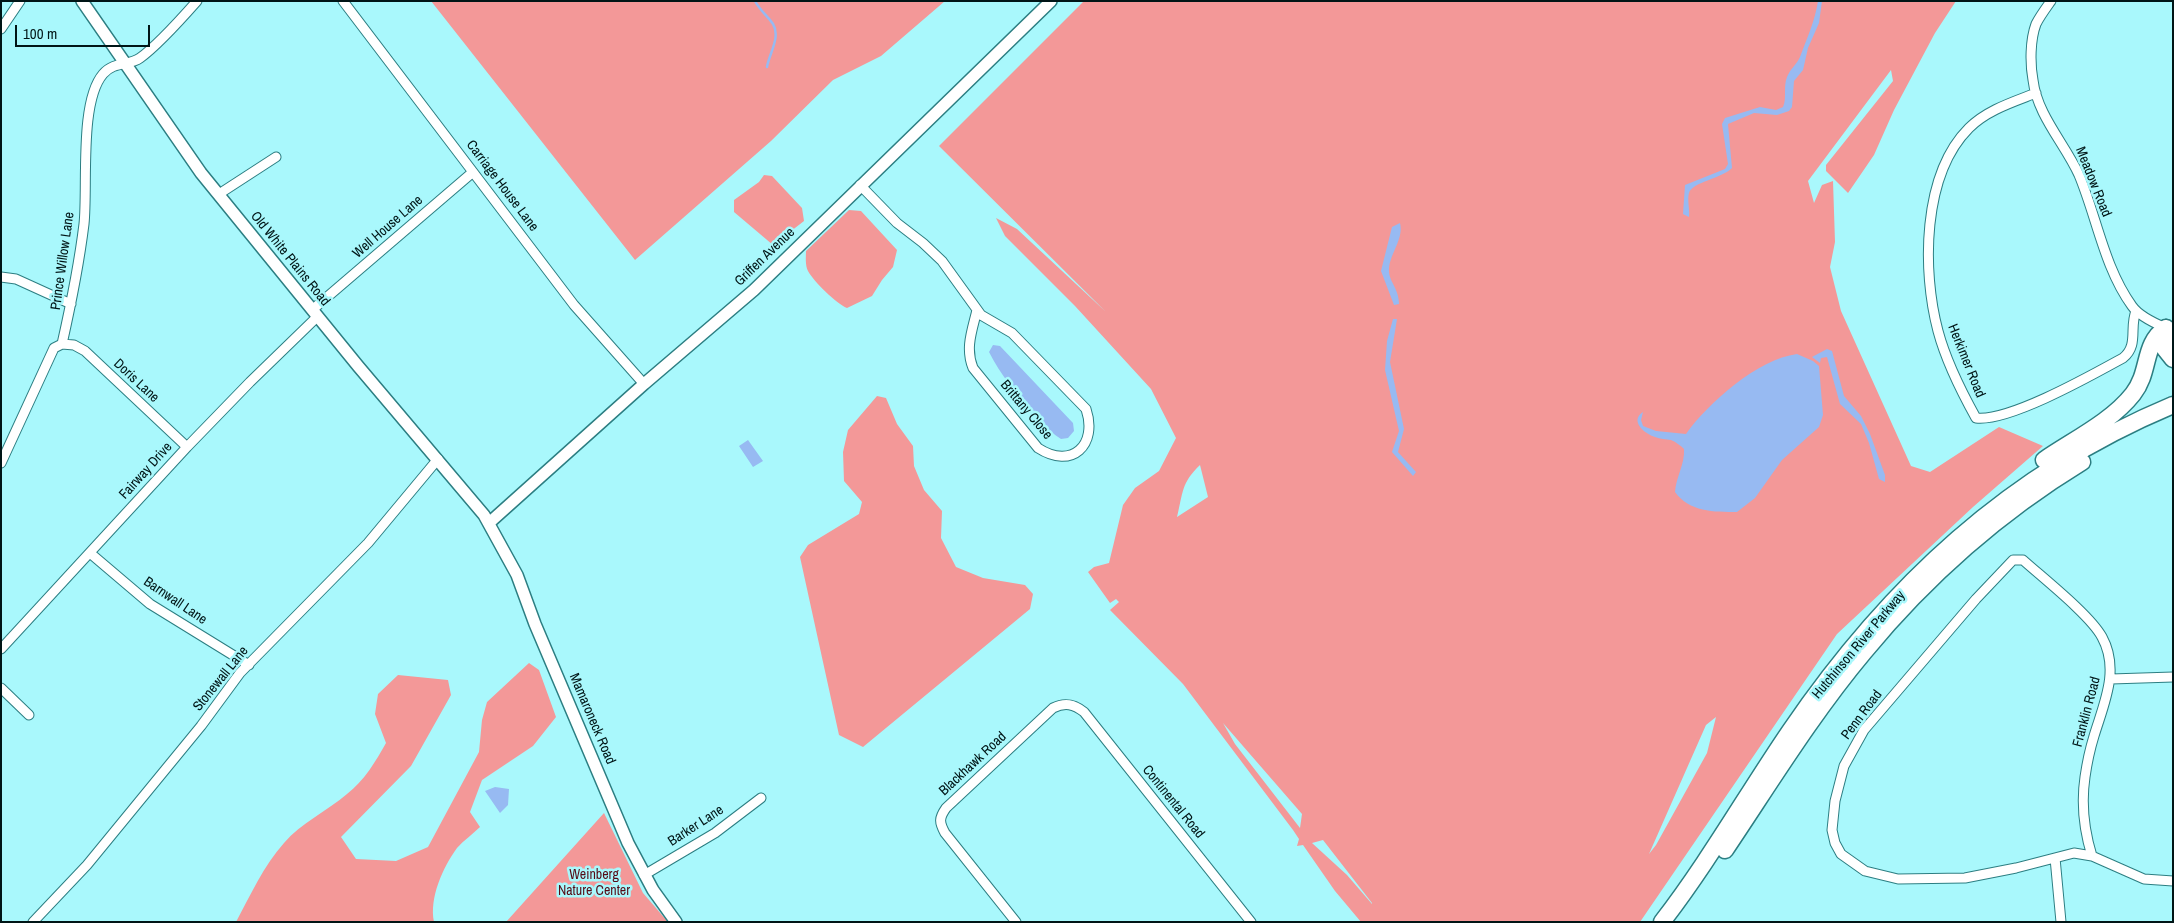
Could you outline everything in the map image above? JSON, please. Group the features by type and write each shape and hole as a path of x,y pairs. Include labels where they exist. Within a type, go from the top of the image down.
{"highway":[{"path":"2170,328 2165,349 2173,359"},
{"path":"1891,604 1943,548 2010,486 2126,402 2141,379 2151,342 2157,334 2170,328"},
{"name":"Hutchinson River Parkway","path":"1662,922 1697,873 1795,723 1853,648 1891,604 1956,541 2028,483 2114,432 2173,406"},
{"name":"Hutchinson River Parkway","path":"1676,922 1838,684 1864,651 1932,578 1981,534 2034,492 2096,454 2173,417"}],"street":[{"path":"1,29 20,1"},
{"name":"Old White Plains Road","path":"82,1 201,173 317,310 489,523"},
{"path":"124,62 141,57 197,1"},
{"name":"Carriage House Lane","path":"343,1 574,305 644,384"},
{"name":"Griffen Avenue","path":"489,523 644,384 754,290 1051,1"},
{"name":"Meadow Road","path":"2051,1 2036,24 2033,36 2032,60 2036,93 2050,126 2079,176 2116,277 2136,311 2170,328"},
{"name":"Prince Willow Lane","path":"1,463 54,348 62,344 78,273 84,220 88,126 91,101 95,86 101,75 114,65 124,62"},
{"name":"Herkimer Road","path":"2036,93 1982,117 1969,128 1951,150 1936,194 1928,232 1932,306 1938,331 1944,349 1976,418 1996,416 2030,404 2129,354 2133,344 2133,320 2136,311"},
{"path":"219,194 276,156"},
{"name":"Well House Lane","path":"317,310 474,172"},
{"name":"Brittany Close","path":"860,185 897,224 923,243 942,261 981,315 1012,332 1086,409 1090,422 1090,434 1085,444 1076,453 1063,457 1050,456 1038,448 973,368 968,355 968,346 977,310"},
{"path":"1,277 16,279 71,304"},
{"name":"Fairway Drive","path":"1,649 187,447 317,310"},
{"name":"Doris Lane","path":"62,344 74,345 85,351 187,447"},
{"name":"Stonewall Lane","path":"33,922 87,865 249,664 368,543 438,460"},
{"name":"Mamaroneck Road","path":"489,523 517,574 609,799 644,875 676,922"},
{"name":"Barnwall Lane","path":"90,553 150,604 249,664"},
{"name":"Franklin Road","path":"2013,560 2023,560 2083,614 2101,635 2111,663 2111,679 2093,738 2084,778 2083,817 2092,856"},
{"name":"Penn Road","path":"2013,560 1976,599 1864,730 1844,766 1835,801 1832,830 1835,843 1841,854 1865,871 1898,879 1965,878 2074,853 2092,856"},
{"path":"2111,679 2173,677"},
{"path":"1,688 29,715"},
{"name":"Blackhawk Road","path":"1016,922 945,832 940,823 946,808 1053,708 1070,704"},
{"name":"Continental Road","path":"1070,704 1084,712 1251,922"},
{"name":"Barker Lane","path":"644,875 715,833 761,798"},
{"path":"2092,856 2144,879 2173,881"},
{"path":"2055,858 2061,922"}],"green space":[{"path":"431,1 945,1 881,56 833,80 771,141 635,260"},
{"path":"1084,1 1956,1 1935,33 1894,110 1874,155 1848,193 1826,171 1826,165 1893,81 1891,70 1808,181 1814,203 1822,185 1833,181 1835,242 1830,267 1841,311 1911,466 1930,472 1999,427 2043,446 1973,507 1837,634 1640,922 1361,922 1335,891 1303,845 1297,846 1299,839 1293,830 1183,684 1110,610 1119,602 1116,599 1110,603 1088,572 1094,567 1109,563 1123,505 1135,488 1159,471 1176,438 1151,389 1075,306 1005,236 996,218 1017,229 1106,312 939,146","holes":["1200,465 1208,497 1177,517 1186,483","1716,717 1707,753 1656,845 1649,854 1706,725","1223,723 1302,814 1300,828 1235,744","1323,840 1372,904 1347,875 1312,843"]},
{"path":"764,175 772,176 802,208 804,221 773,245 734,212 734,200 759,182"},
{"path":"849,210 861,211 897,250 893,267 872,296 847,308 831,297 811,276 806,264 806,251"},
{"path":"877,396 886,398 897,424 913,446 914,466 924,490 942,511 941,538 956,567 983,578 1025,585 1033,594 1030,609 863,747 839,735 800,557 808,545 859,514 862,502 844,481 843,452 848,430"},
{"path":"529,663 539,670 556,717 533,746 482,780 470,812 480,827 457,848 442,873 435,893 434,922 236,922 264,871 284,843 298,829 353,789 374,764 386,743 375,714 378,694 398,675 448,680 451,695 411,766 341,837 356,859 396,861 428,847 479,752 482,720 487,702"},
{"name":"Weinberg Nature Center","path":"604,813 643,893 668,922 506,922"}],"water":[{"path":"1818,1 1822,1 1819,23 1808,48 1803,70 1794,81 1792,107 1789,111 1777,115 1754,113 1728,124 1732,168 1722,175 1691,189 1688,196 1689,217 1683,214 1685,185 1725,169 1728,164 1722,124 1725,118 1760,107 1776,110 1783,107 1787,77 1800,57 1813,22"},
{"path":"1400,223 1399,240 1389,269 1390,277 1399,298 1399,304 1394,305 1381,271 1392,227"},
{"path":"1393,319 1397,319 1390,362 1404,429 1398,452 1416,472 1413,476 1392,452 1399,431 1385,370 1387,341"},
{"path":"993,345 1000,346 1073,423 1074,431 1068,438 1061,439 1052,433 1014,391 989,352"},
{"path":"1827,349 1832,351 1844,396 1861,416 1870,434 1885,475 1885,482 1879,479 1869,443 1861,424 1840,404 1827,357 1821,358 1820,363 1812,357"},
{"path":"1797,354 1813,361 1819,366 1823,415 1819,427 1782,460 1755,498 1737,512 1703,510 1687,504 1675,492 1684,449 1671,440 1657,438 1647,433 1638,423 1639,416 1643,412 1641,420 1643,426 1656,431 1686,434 1707,409 1735,384 1766,364"},
{"path":"748,440 763,461 753,467 739,446"},
{"path":"495,787 509,789 508,805 500,813 485,791"}],"waterway":[{"path":"755,1 773,24 776,34 767,67"}]}
